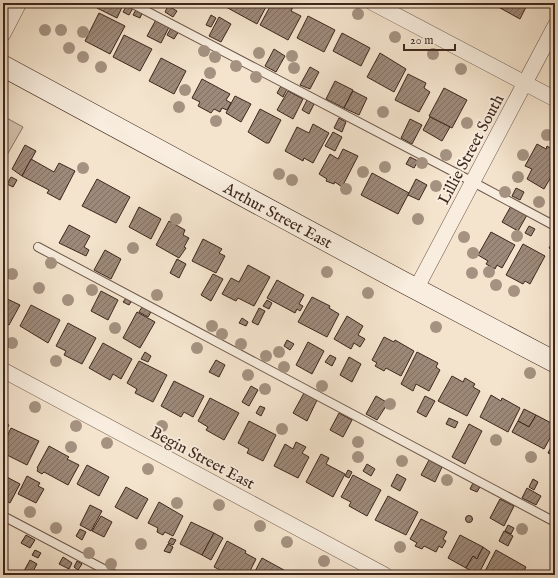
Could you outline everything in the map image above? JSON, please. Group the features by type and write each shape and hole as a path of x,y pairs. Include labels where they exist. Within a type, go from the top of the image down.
{"main road":[{"name":"Arthur Street East","path":"3,66 416,289 555,362"}],"street":[{"path":"3,34 19,3"},
{"path":"372,3 555,99"},
{"name":"Lillie Street South","path":"416,289 555,26"},
{"name":"Begin Street East","path":"3,370 385,575"}],"lane":[{"path":"131,3 555,226"},
{"path":"38,247 555,522"},
{"path":"3,516 115,575"}],"shaded area":[{"path":"3,116 23,127 3,162"}],"building":[{"path":"100,3 124,3 117,18 97,8"},
{"path":"229,3 268,3 257,24 226,7"},
{"path":"272,3 285,3 293,7 291,11 301,16 288,40 260,25"},
{"path":"490,3 505,3 502,9"},
{"path":"505,3 528,3 520,19 502,9"},
{"path":"127,5 133,8 129,15 123,12"},
{"path":"168,6 177,11 173,17 165,12"},
{"path":"137,8 143,11 140,18 133,15"},
{"path":"99,13 125,26 110,54 85,41"},
{"path":"211,15 216,18 211,27 206,25"},
{"path":"308,16 335,30 324,52 297,38"},
{"path":"219,17 231,24 221,42 209,36"},
{"path":"157,18 170,25 161,43 147,36"},
{"path":"171,28 179,31 174,39 167,35"},
{"path":"342,33 370,48 361,66 333,51"},
{"path":"124,35 152,49 140,71 113,57"},
{"path":"274,49 285,56 276,72 265,66"},
{"path":"380,53 406,69 394,92 367,77"},
{"path":"161,58 186,71 174,94 149,81"},
{"path":"310,67 319,72 310,89 300,85"},
{"path":"408,74 426,83 424,88 430,92 419,112 395,100"},
{"path":"202,79 230,94 226,100 231,103 227,110 222,108 220,112 214,109 211,113 198,106 200,102 192,98"},
{"path":"335,81 353,90 344,108 326,99"},
{"path":"281,86 287,89 283,97 277,93"},
{"path":"444,88 467,100 452,128 429,116"},
{"path":"288,91 303,99 293,119 277,110"},
{"path":"353,91 367,98 359,115 344,108"},
{"path":"235,96 251,104 241,122 226,113"},
{"path":"307,100 314,104 309,114 302,110"},
{"path":"260,109 281,120 269,143 266,143 248,132"},
{"path":"430,117 450,127 442,141 423,130"},
{"path":"339,118 346,122 342,132 334,128"},
{"path":"410,119 422,125 412,144 401,138"},
{"path":"313,124 329,133 313,163 304,158 303,161 285,151 297,127 309,133"},
{"path":"333,132 342,137 335,151 325,146"},
{"path":"537,144 546,149 547,146 555,151 555,170 544,189 527,179 532,169 525,166"},
{"path":"25,145 36,151 22,176 12,169"},
{"path":"343,149 358,156 342,187 335,182 334,184 326,181 327,179 319,174 330,154 338,159"},
{"path":"410,157 418,161 414,168 406,164"},
{"path":"31,159 54,172 59,163 75,171 60,200 47,193 49,190 22,176"},
{"path":"372,173 409,193 398,214 361,195"},
{"path":"11,177 17,180 13,187 7,184"},
{"path":"97,179 130,197 116,223 82,206"},
{"path":"416,179 427,185 419,200 408,195"},
{"path":"516,188 524,192 520,200 512,196"},
{"path":"511,206 527,215 518,231 502,222"},
{"path":"139,207 161,219 151,239 129,227"},
{"path":"555,208 555,220 550,217"},
{"path":"169,221 185,230 183,235 189,238 184,247 186,248 179,258 156,245"},
{"path":"69,225 90,236 84,247 89,250 86,256 59,243"},
{"path":"529,226 535,229 531,236 525,233"},
{"path":"491,232 515,245 502,268 497,265 495,269 486,264 488,261 478,255"},
{"path":"555,238 555,251 549,248"},
{"path":"203,239 222,249 219,253 225,256 216,273 192,261"},
{"path":"523,244 545,256 530,284 525,281 523,284 506,275"},
{"path":"105,250 121,259 111,279 94,270"},
{"path":"177,259 186,264 179,278 170,273"},
{"path":"248,265 270,277 254,306 238,298 236,301 222,294 231,278 239,282"},
{"path":"213,274 223,279 211,301 201,295"},
{"path":"277,280 304,295 299,304 303,306 300,311 297,309 295,313 267,298"},
{"path":"101,291 118,300 108,320 91,311"},
{"path":"3,297 20,305 9,325 3,322"},
{"path":"312,297 330,306 329,308 339,314 327,337 298,322"},
{"path":"126,298 131,302 129,305 123,302"},
{"path":"267,300 272,303 269,309 263,306"},
{"path":"31,305 60,320 48,343 20,326"},
{"path":"142,307 151,312 148,317 139,312"},
{"path":"259,308 265,311 258,325 252,322"},
{"path":"137,312 155,322 140,348 123,338"},
{"path":"347,316 363,326 358,335 365,339 360,347 354,343 351,349 334,339"},
{"path":"242,318 248,322 246,326 239,323"},
{"path":"68,323 96,338 82,364 64,355 66,351 56,346"},
{"path":"384,337 394,342 395,340 414,351 401,376 386,368 384,371 375,366 377,363 372,360"},
{"path":"287,340 294,344 290,350 284,346"},
{"path":"308,342 324,351 312,374 296,365"},
{"path":"103,343 132,359 121,379 113,374 110,380 89,368"},
{"path":"145,352 151,356 148,362 141,359"},
{"path":"417,352 438,363 436,367 440,370 429,391 416,384 413,391 401,384"},
{"path":"330,355 336,358 332,366 325,362"},
{"path":"349,357 361,364 352,382 340,375"},
{"path":"216,360 225,365 219,377 209,372"},
{"path":"139,361 167,375 153,402 135,393 137,389 127,383"},
{"path":"452,376 463,382 465,378 475,384 473,387 480,391 467,416 438,401"},
{"path":"174,381 204,396 193,417 184,412 181,417 161,406"},
{"path":"251,386 258,390 249,406 242,402"},
{"path":"304,393 317,400 307,421 293,413"},
{"path":"491,395 501,401 502,398 520,408 508,432 480,417"},
{"path":"376,396 388,403 377,420 366,414"},
{"path":"425,396 435,401 426,417 417,412"},
{"path":"210,398 239,413 224,440 206,430 208,427 198,421"},
{"path":"260,406 265,408 261,416 256,413"},
{"path":"524,409 536,415 529,427 518,421"},
{"path":"339,413 352,420 343,437 330,430"},
{"path":"536,415 555,425 555,429 544,449 512,432 518,421 529,427"},
{"path":"449,418 458,422 455,428 446,424"},
{"path":"249,421 276,435 263,461 247,453 249,449 238,443"},
{"path":"3,422 9,425 3,435"},
{"path":"469,424 482,431 465,464 452,457"},
{"path":"11,428 39,441 27,465 3,453 3,445"},
{"path":"555,439 555,456 548,453"},
{"path":"296,442 306,447 302,453 309,457 298,478 274,466 285,444 293,449"},
{"path":"49,446 69,457 67,459 79,465 68,485 44,472 42,474 37,471 37,468"},
{"path":"321,454 329,458 326,464 345,474 333,497 306,482"},
{"path":"429,460 442,467 435,482 421,475"},
{"path":"367,464 375,469 371,476 363,471"},
{"path":"87,465 109,477 99,496 77,484"},
{"path":"348,470 352,472 349,478 345,476"},
{"path":"397,474 406,479 400,491 391,486"},
{"path":"353,475 381,490 367,516 349,506 351,502 341,497"},
{"path":"5,476 20,484 10,503 3,499 3,480"},
{"path":"27,476 40,483 38,486 44,489 36,503 18,494"},
{"path":"533,479 538,482 534,490 529,487"},
{"path":"473,483 480,487 477,492 470,489"},
{"path":"126,487 148,499 137,519 115,507"},
{"path":"527,488 541,496 536,505 522,498"},
{"path":"388,496 418,512 406,535 375,520"},
{"path":"500,499 514,506 504,526 490,518"},
{"path":"159,502 183,516 173,536 165,532 163,535 157,532 158,528 148,523"},
{"path":"90,505 102,511 91,531 80,525"},
{"path":"101,516 112,522 104,537 92,531"},
{"path":"469,516 472,519 469,522 466,519"},
{"path":"421,519 447,532 443,539 446,541 442,548 439,546 436,552 424,546 422,549 415,546 417,543 410,539"},
{"path":"191,522 214,533 202,555 180,544"},
{"path":"508,525 514,528 511,534 505,531"},
{"path":"80,529 86,532 82,540 76,536"},
{"path":"504,531 513,536 508,546 499,541"},
{"path":"214,533 223,538 211,560 202,555"},
{"path":"3,535 7,538 3,546"},
{"path":"26,535 35,540 30,548 21,543"},
{"path":"460,535 483,547 477,559 473,556 466,568 448,558"},
{"path":"171,538 176,540 173,545 168,543"},
{"path":"227,541 246,551 245,553 256,559 248,575 230,575 214,567"},
{"path":"168,544 173,547 170,553 164,551"},
{"path":"483,547 490,552 478,575 466,568 473,556 477,559"},
{"path":"35,550 41,553 38,558 32,555"},
{"path":"496,550 526,567 522,575 483,575"},
{"path":"63,557 72,563 69,569 59,564"},
{"path":"262,558 293,575 253,575"},
{"path":"30,560 37,564 31,575 24,571"},
{"path":"77,561 82,564 78,570 74,567"}]}
